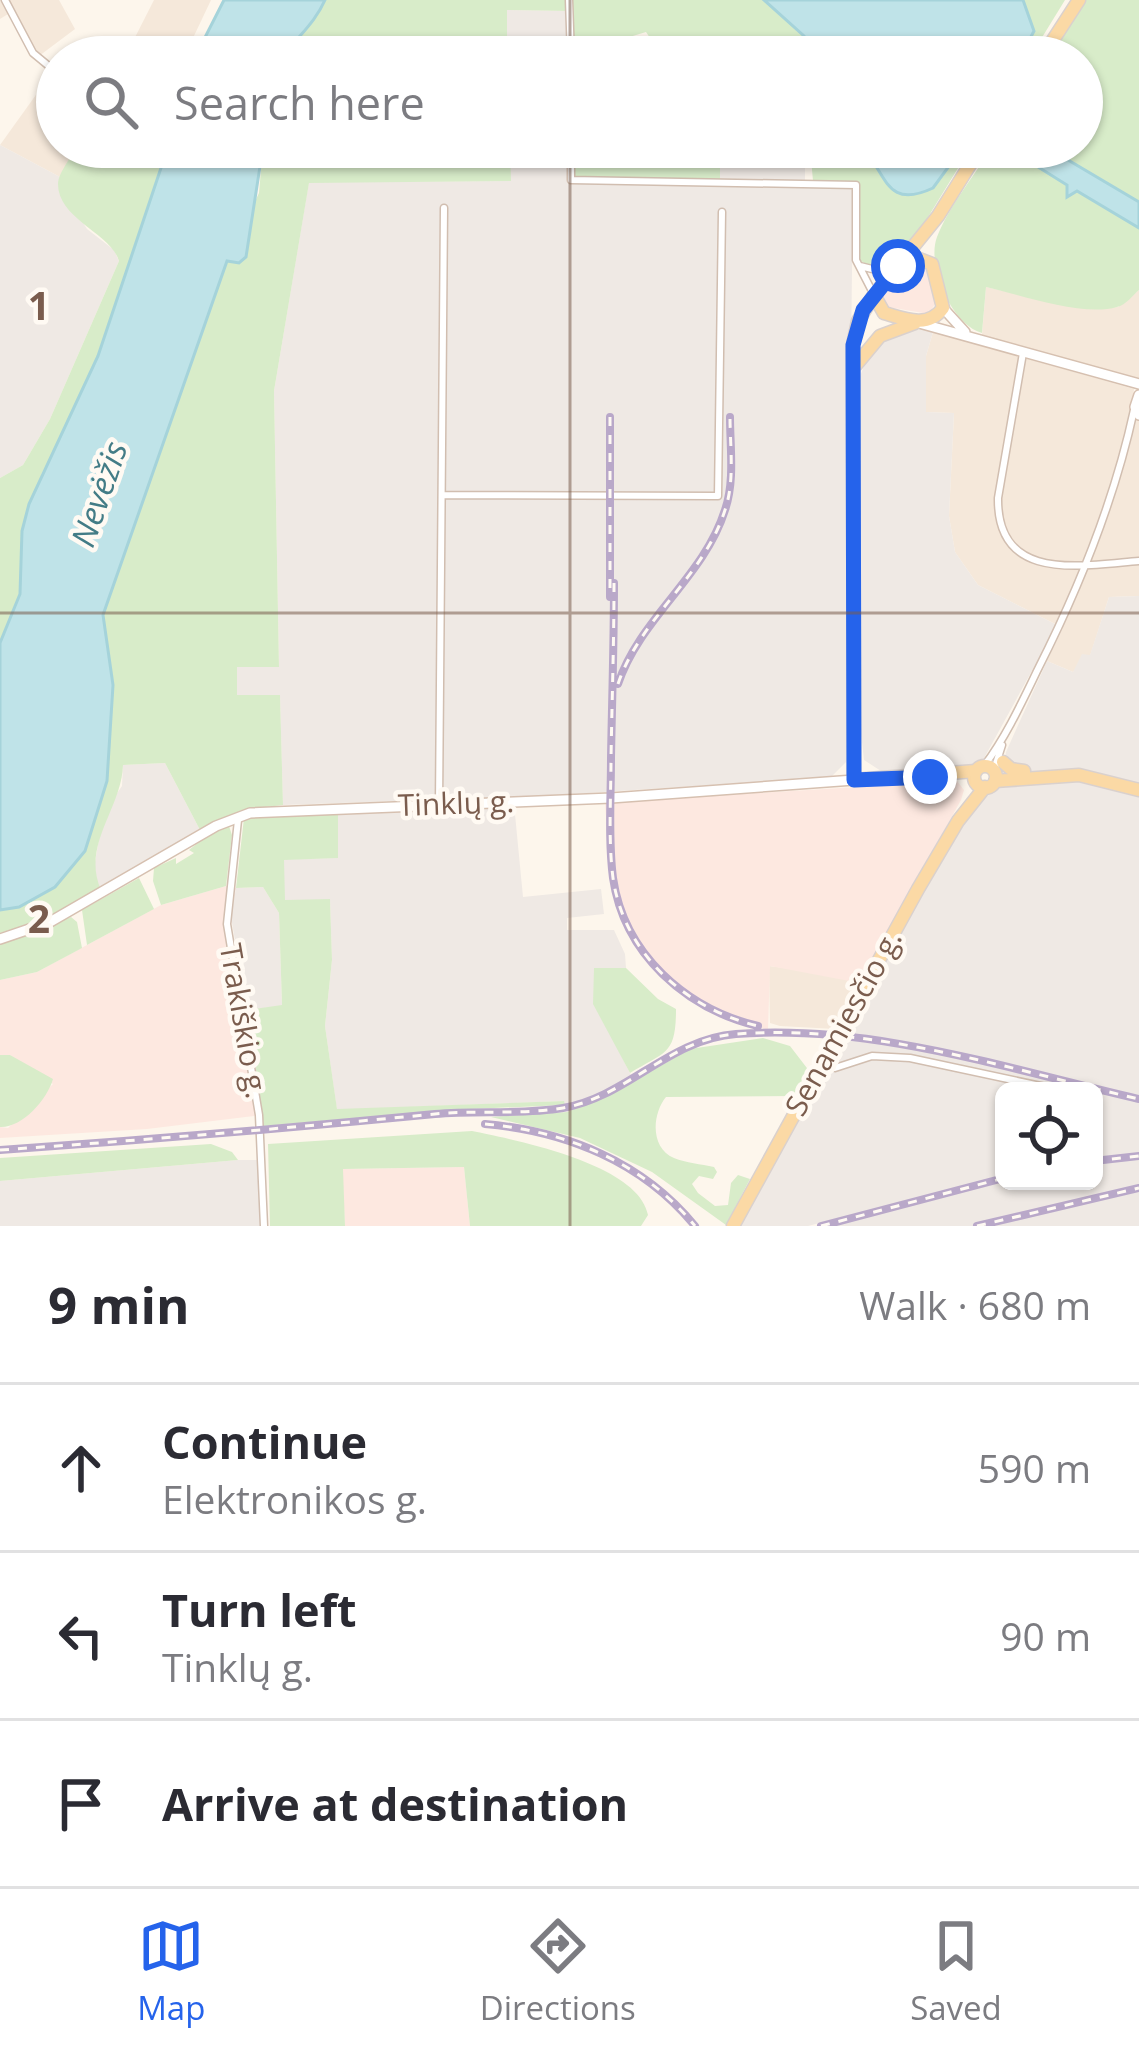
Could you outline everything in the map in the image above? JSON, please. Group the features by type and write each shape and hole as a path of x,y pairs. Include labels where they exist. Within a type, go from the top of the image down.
{"main road":[{"path":"1051,36 1074,0"},
{"path":"854,780 854,335 863,310 938,216 968,168"},
{"path":"938,216 929,242 943,308 955,326 974,338"},
{"path":"900,263 914,257 932,264"},
{"path":"874,295 884,313 1023,352 1138,400"},
{"path":"856,366 880,336 933,319 943,308"},
{"path":"979,776 1016,770 1089,777 1139,790"},
{"path":"979,776 1055,775"},
{"name":"Tinklų g.","path":"0,939 50,922 237,816 264,811 979,776"},
{"name":"Senamiesčio g.","path":"733,1226 979,776"}],"street":[{"path":"5,0 36,55"},
{"path":"569,0 570,36"},
{"path":"0,15 10,9"},
{"path":"571,168 571,180 856,185 857,265 874,295"},
{"path":"439,806 443,208"},
{"path":"443,495 718,496 722,212"},
{"path":"857,265 872,271 900,263"},
{"path":"1023,352 998,498 1000,529 1020,555 1088,565 1139,561"},
{"name":"Senamiesčio g.","path":"979,776 1006,733 1088,565 1138,400"},
{"name":"Senamiesčio g.","path":"1130,431 1138,400"},
{"name":"Trakiškio g.","path":"237,816 226,924 259,1115 263,1226"},
{"path":"822,1063 835,1068 872,1056 910,1058 1022,1082"}],"shaded area":[{"path":"0,0 59,0 75,29 66,36 36,36 35,59 8,14 0,19"},
{"path":"154,0 211,0 194,36 136,36"},
{"path":"506,10 569,11 570,36 507,36"},
{"path":"36,95 36,164 0,145"},
{"path":"0,145 60,177 58,183 87,229 114,250 119,261 50,419 23,465 0,478"},
{"path":"43,168 65,168 60,177"},
{"path":"510,168 660,168 720,182 720,168 805,168 805,186 853,188 846,762 831,777 542,796 283,805 280,696 237,695 237,666 279,666 274,391 309,182 510,181"},
{"path":"906,262 925,264 928,270 936,302 929,314 882,306 879,293"},
{"path":"986,287 1074,307 1104,308 1118,307 1139,290 1139,379 982,335"},
{"path":"917,327 933,332 926,356 926,412 954,413 949,516 955,552 978,585 1057,625 983,760 976,765 881,771 864,760 861,733 859,379 870,350 882,339"},
{"path":"933,332 1134,389 1131,417 1139,419 1139,596 1109,597 1090,656 1073,672 1047,661 1063,628 978,585 955,552 949,516 954,413 926,412 926,356"},
{"path":"1139,596 1139,1154 1103,1156 1103,1082 995,1082 995,1177 808,1226 738,1226 920,890 982,791 1001,783 1006,752 1047,661 1073,672 1082,654 1090,655 1109,597"},
{"path":"165,763 200,830 101,890 93,873 99,839 122,786 123,765"},
{"path":"957,781 964,790 961,800 860,983 770,966 768,1030 717,1015 685,997 657,973 624,926 610,879 605,802"},
{"path":"514,804 523,897 601,889 604,914 567,918 567,930 614,930 625,954 626,968 594,968 618,1049 634,1081 567,1112 563,1101 337,1110 325,1026 332,960 330,900 284,900 284,859 338,858 338,812"},
{"path":"226,886 236,888 231,925 263,1115 147,1129 0,1138 0,1127 8,1128 53,1084 10,1055 0,1055 0,980 37,972 161,905"},
{"path":"263,887 279,913 282,1006 247,1010 231,917 236,888"},
{"path":"769,966 860,983 835,1029 780,1026 770,1023"},
{"path":"1139,1159 1139,1226 831,1226 995,1183 995,1190 1103,1190 1103,1163"},
{"path":"259,1160 264,1226 0,1226 0,1181"},
{"path":"464,1167 470,1226 345,1226 342,1169"}],"green space":[{"path":"325,0 764,0 804,36 649,36 646,32 570,36 569,11 507,10 507,36 300,36"},
{"path":"1023,0 1065,0 1043,36 1029,36"},
{"path":"1084,0 1139,0 1139,290 1120,306 1087,309 986,287 982,333 952,307 935,263 937,237 978,168 1103,168 1103,36 1061,36"},
{"path":"161,168 98,356 42,473 22,531 20,594 0,643 0,478 23,465 50,419 119,261 106,242 66,206 58,183 63,169"},
{"path":"261,168 511,168 511,181 309,183 274,391 279,667 237,667 237,695 280,695 283,805 242,810 200,830 165,763 123,765 96,858 101,890 58,915 0,933 0,910 19,907 55,887 85,851 107,781 113,685 103,616 227,260 259,193"},
{"path":"571,168 720,168 720,183 571,180"},
{"path":"812,168 877,168 892,189 914,191 933,188 948,168 958,168 894,263 875,269 859,260 859,182 813,181"},
{"path":"338,812 338,858 284,860 285,900 330,899 332,960 325,1026 337,1109 564,1101 565,1105 264,1126 247,1010 282,1005 279,913 263,887 236,888 244,818"},
{"path":"229,826 226,886 161,905 154,868 176,858 176,864 194,853 189,850 204,838"},
{"path":"139,878 154,909 87,945 82,910"},
{"path":"71,917 77,922 82,948 37,972 0,980 0,942"},
{"path":"594,968 626,968 658,999 676,1009 671,1044 630,1073 593,1004"},
{"path":"763,1038 790,1046 810,1072 797,1096 666,1097 656,1121 657,1139 666,1153 714,1167 713,1179 699,1176 692,1184 715,1206 728,1205 731,1183 738,1175 750,1179 726,1225 652,1172 580,1138 491,1117 567,1112 608,1096 690,1049"},
{"path":"0,1055 10,1055 53,1079 32,1111 17,1123 0,1127"},
{"path":"472,1131 545,1148 600,1168 640,1197 648,1215 641,1226 470,1226 464,1167 343,1169 345,1226 270,1226 268,1144"},
{"path":"211,1144 232,1152 238,1160 0,1181 0,1158"}],"water":[{"path":"224,0 325,0 300,36 206,36"},
{"path":"764,0 1023,0 1034,31 1031,36 804,36"},
{"name":"Nevėžis","path":"161,168 260,168 246,257 239,263 227,261 103,615 113,685 107,781 85,851 55,887 19,907 0,910 0,643 20,594 22,531 29,504 98,356"},
{"path":"877,168 948,168 933,188 917,194 905,195 888,185"},
{"path":"1040,168 1082,168 1139,202 1139,228 1077,191 1067,197 1067,185"}],"railway":[{"path":"610,417 610,597"},
{"path":"618,684 641,638 715,534 730,487 730,417"},
{"path":"614,583 610,833 619,905 645,954 683,992 758,1026"},
{"path":"0,1150 563,1108 608,1092 690,1046 736,1034 787,1033 889,1042 1139,1099"},
{"path":"485,1124 545,1134 601,1154 652,1184 695,1226"},
{"path":"1103,1160 1139,1156"},
{"path":"821,1226 995,1180"},
{"path":"977,1226 1139,1188"}],"route":[{"path":"898,266 863,310 853,345 854,780 930,777"}]}
